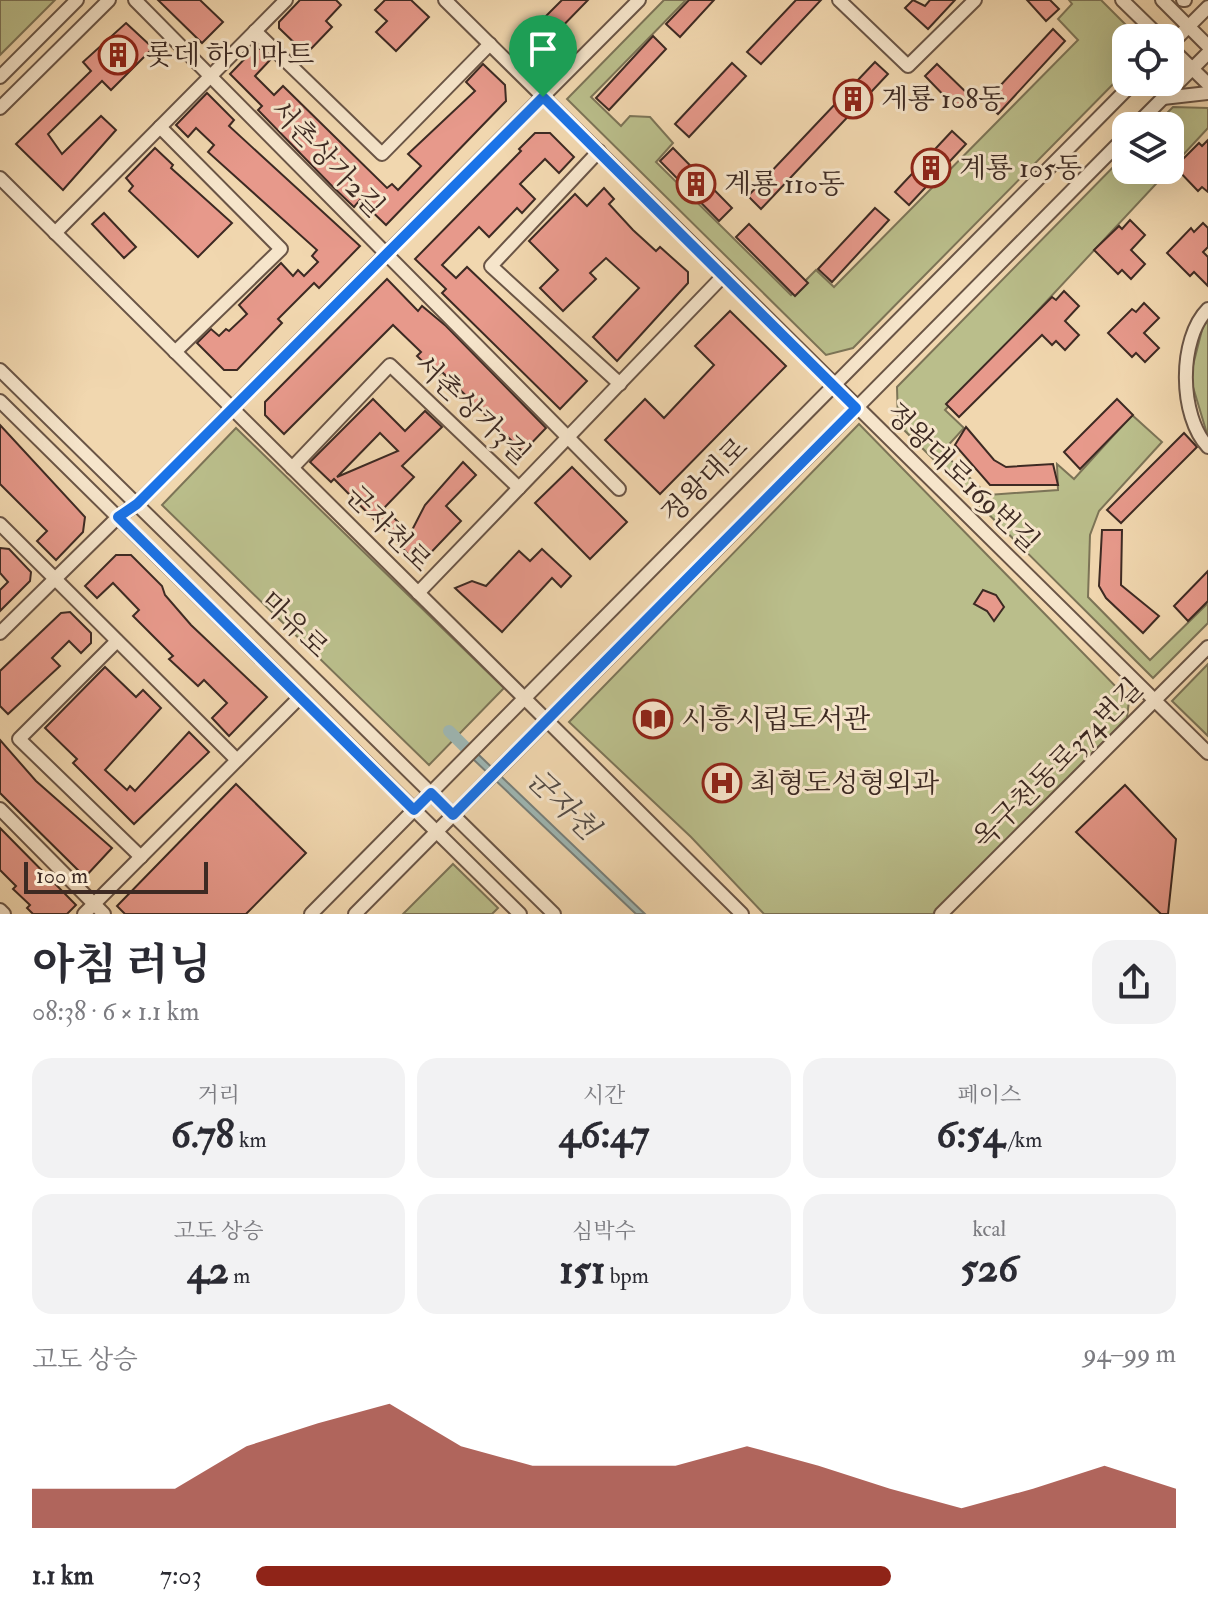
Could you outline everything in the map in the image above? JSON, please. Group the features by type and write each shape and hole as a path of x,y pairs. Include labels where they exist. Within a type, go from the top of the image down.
{"street":[{"path":"0,77 77,0"},
{"path":"0,108 109,0"},
{"name":"서촌상가2길","path":"135,0 619,489"},
{"path":"55,233 286,0"},
{"name":"정왕대로169번길","path":"445,0 1208,753"},
{"path":"0,633 233,409 639,0"},
{"path":"839,0 908,66 975,0"},
{"path":"1122,0 1147,24"},
{"path":"1162,0 1208,46"},
{"path":"1184,32 1208,7"},
{"path":"255,31 382,154 490,44"},
{"path":"1149,112 1208,53"},
{"path":"1184,60 1208,84"},
{"path":"1163,98 1208,93"},
{"name":"정왕대로","path":"311,914 1120,96"},
{"path":"160,127 281,249 175,352"},
{"name":"정왕대로","path":"355,914 1112,150"},
{"path":"599,151 491,266 620,384"},
{"name":"군자천로","path":"0,178 742,914"},
{"name":"서촌상가3길","path":"418,593 724,275"},
{"path":"1208,309 1198,320 1183,377 1201,439 1208,447"},
{"name":"서촌상가3길","path":"292,468 390,365 519,488"},
{"name":"마유로","path":"0,370 554,914"},
{"name":"마유로","path":"0,401 520,914"},
{"path":"2,531 56,578 237,760"},
{"path":"117,641 19,739 141,857"},
{"name":"옥구천동로374번길","path":"941,914 1208,647"},
{"path":"84,914 300,697"},
{"path":"0,809 104,914"},
{"path":"498,914 509,903"}],"green space":[{"path":"0,0 55,0 0,55"},
{"path":"664,0 686,0 591,97 621,126 630,116 650,117 673,143 656,162 791,295 816,270 834,287 1078,40 1058,19 1072,4 1069,0 1101,0 1125,24 1112,24 1112,85 853,348 826,355 567,99"},
{"path":"1173,107 1208,108 1208,128 1184,154 1184,112 1168,112"},
{"path":"1112,168 1112,184 1156,184 945,410 964,428 942,452 988,495 1058,490 1057,464 1074,479 1132,415 1162,442 1099,511 1090,535 1088,597 1150,660 1208,603 1208,623 1153,678 898,424 897,387"},
{"path":"1208,321 1208,437 1190,377 1203,326"},
{"path":"859,424 1129,700 1127,718 933,914 764,914 691,837 569,722"},
{"path":"236,428 504,688 429,765 162,505"},
{"path":"1208,664 1208,736 1172,701"},
{"path":"453,864 498,908 492,914 403,914"}],"water":[{"path":"458,735 645,914 636,914 453,740"}],"building":[{"path":"158,0 200,0 223,22 202,43"},
{"path":"300,0 336,0 341,5 326,21 332,27 306,54 279,28 279,22"},
{"path":"385,0 411,0 429,17 396,51 376,32 387,21 375,10"},
{"path":"562,0 588,0 549,40 535,27"},
{"path":"689,0 714,0 680,37 666,24"},
{"path":"796,0 821,0 761,64 747,52"},
{"path":"913,0 925,6 930,0 955,0 928,29 905,8"},
{"path":"1027,0 1050,0 1059,9 1046,21"},
{"path":"126,23 153,48 111,90 102,81 48,134 62,154 101,116 116,130 63,190 16,144 91,71 83,62"},
{"path":"1053,29 1065,41 998,114 985,102"},
{"path":"653,36 666,49 609,110 596,98"},
{"path":"257,46 271,59 255,76 274,95 283,86 387,188 392,184 398,190 421,166 408,154 475,91 466,82 483,64 505,85 506,101 386,225 360,200 354,207 332,186 258,110 262,106 230,74"},
{"path":"875,62 888,74 761,209 748,196"},
{"path":"732,63 746,76 689,137 675,124"},
{"path":"937,64 970,96 957,109 925,76"},
{"path":"207,93 234,120 229,126 360,246 319,288 314,283 278,319 282,323 237,370 224,370 197,343 211,329 219,336 226,329 229,331 247,314 239,305 281,263 293,276 298,270 304,276 318,262 312,256 317,250 208,152 214,145 196,128 188,137 176,125"},
{"name":"계룡 105동","path":"952,131 966,144 909,205 895,192"},
{"path":"535,133 550,133 574,157 559,173 545,159 520,184 535,199 522,213 517,208 489,237 479,227 442,265 456,278 467,267 587,381 560,409 442,293 446,289 415,259"},
{"path":"1208,140 1208,192 1202,187 1198,191 1184,176 1184,158 1199,143 1202,146"},
{"path":"155,148 173,165 171,168 232,223 198,257 129,191 133,186 126,178"},
{"name":"계룡 110동","path":"673,148 732,208 719,221 660,161"},
{"path":"604,188 614,199 609,204 633,230 656,251 660,247 688,272 688,283 617,361 593,337 639,288 606,258 590,273 596,279 563,311 540,288 558,270 529,241 575,194 587,206"},
{"path":"875,208 889,220 832,282 818,269"},
{"path":"104,213 136,247 124,258 92,224"},
{"path":"1130,220 1145,235 1131,250 1145,264 1131,279 1122,270 1118,274 1094,250 1119,226 1122,229"},
{"path":"1203,223 1208,228 1208,247 1203,252 1208,257 1208,286 1194,272 1190,276 1167,253 1191,228 1194,232"},
{"path":"749,224 808,283 795,296 736,237"},
{"path":"387,279 418,311 422,306 446,326 546,428 523,452 442,372 438,376 417,356 421,352 393,325 284,434 265,415 265,402"},
{"path":"1064,291 1079,306 1065,321 1079,335 1065,350 1056,341 1052,345 1042,335 959,417 946,404 1052,297 1056,300"},
{"path":"1144,303 1159,318 1144,333 1159,348 1145,362 1136,353 1132,357 1108,333 1132,309 1136,312"},
{"path":"730,311 786,366 660,494 605,440 645,399 664,418 714,365 695,346"},
{"path":"373,399 405,431 425,411 442,427 402,466 414,477 384,508 410,534 425,505 463,462 476,475 446,506 461,521 419,565 334,479 331,482 310,462","holes":["380,433 398,451 337,477"]},
{"path":"1117,399 1133,415 1080,469 1064,452"},
{"path":"0,425 85,517 83,532 56,560 37,541 47,531 0,484"},
{"path":"966,427 994,460 1006,467 1053,464 1058,485 990,485 955,445"},
{"path":"1184,433 1197,447 1121,523 1107,510"},
{"path":"572,467 627,522 590,559 535,503"},
{"path":"1102,530 1122,530 1121,585 1159,616 1143,633 1106,598 1099,586"},
{"path":"0,548 9,549 31,572 30,581 0,611 0,590 8,582 0,573"},
{"path":"542,549 571,576 561,587 552,578 502,632 455,588 472,581 486,586 519,551 530,561"},
{"path":"116,555 131,555 162,586 165,595 191,625 267,697 229,736 212,718 227,703 204,680 198,686 169,659 173,656 133,616 139,610 113,583 97,598 85,586"},
{"path":"1208,571 1208,601 1188,621 1174,606"},
{"path":"983,590 996,595 1004,607 994,621 987,611 974,604"},
{"path":"70,612 91,633 91,643 81,653 69,641 52,658 60,666 8,714 0,706 0,671 61,613"},
{"path":"105,667 136,697 143,690 161,708 105,770 127,790 130,786 135,791 189,732 209,752 134,824 73,763 77,759 45,728"},
{"path":"0,740 36,781 112,848 85,877 0,793"},
{"path":"236,784 306,853 246,914 125,914 117,906"},
{"path":"1125,785 1176,839 1168,914 1161,914 1076,832"},
{"path":"0,828 76,905 67,914 33,914 27,908 30,905 13,889 16,886 0,870"}],"waterway":[{"name":"군자천","path":"449,731 467,749"}],"place":[{"name":"롯데 하이마트","path":"118,55"},
{"name":"계룡 108동","path":"853,99"},
{"name":"계룡 105동","path":"931,168"},
{"name":"계룡 110동","path":"696,184"},
{"name":"시흥시립도서관","path":"653,719"},
{"name":"최형도성형외과","path":"722,783"}],"route":[{"path":"543,97 856,408 453,815 431,793 414,810 118,517 137,504 543,97"}]}
